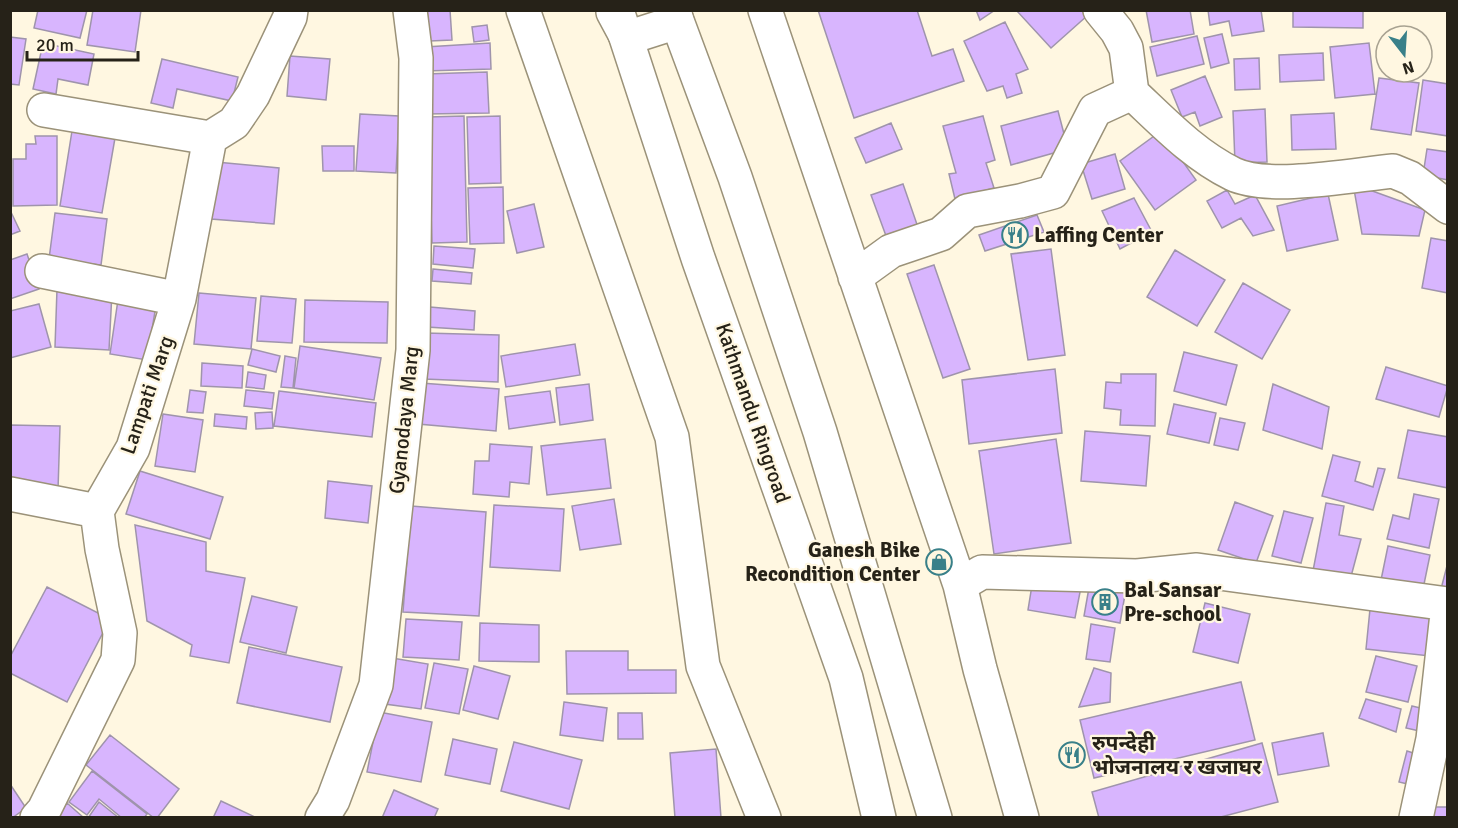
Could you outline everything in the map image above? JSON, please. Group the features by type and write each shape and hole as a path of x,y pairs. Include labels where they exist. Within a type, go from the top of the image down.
{"main road":[{"name":"Gyanodaya Marg","path":"322,818 333,800 376,685 413,350 416,58 410,10"},
{"path":"523,10 672,437 703,666 764,818"},
{"path":"765,10 960,585 980,669 1022,818"},
{"path":"1100,10 1117,31 1126,48 1132,93 1188,145 1234,175 1270,182 1393,171 1410,178 1448,207"},
{"path":"44,110 210,138 234,123 253,94 281,13"},
{"path":"618,20 675,14 735,177 820,432 935,818"},
{"name":"Kathmandu Ringroad","path":"618,20 698,258 846,678 879,818"},
{"path":"855,277 891,251 941,234 967,211 1053,192 1095,110 1132,93"},
{"name":"Lampati Marg","path":"97,512 133,448 179,299 210,138"},
{"path":"42,271 179,299"},
{"path":"10,494 97,512 102,549 120,633 118,660 44,810 37,818"},
{"path":"960,585 982,572 1137,576 1197,570 1448,604 1434,739 1416,818"}],"building":[{"path":"38,10 87,10 80,38 34,28"},
{"path":"93,10 141,10 135,52 87,45"},
{"path":"427,10 450,10 452,40 430,41"},
{"path":"818,10 917,10 932,56 953,49 964,81 854,118"},
{"path":"976,10 995,10 980,20"},
{"path":"1016,10 1083,10 1088,15 1051,48"},
{"path":"1146,10 1190,10 1194,34 1152,42"},
{"path":"1208,10 1261,10 1264,31 1232,36 1229,21 1210,25"},
{"path":"1293,10 1363,10 1363,28 1293,27"},
{"path":"1005,22 1028,69 1016,74 1022,93 1007,98 1003,86 987,91 964,41"},
{"path":"487,25 489,40 474,42 472,27"},
{"path":"1222,34 1229,63 1211,68 1204,38"},
{"path":"1197,36 1204,64 1157,76 1150,47"},
{"path":"10,37 26,39 19,85 10,84"},
{"path":"43,43 94,54 88,85 58,79 56,94 33,89"},
{"path":"490,43 491,69 425,71 425,47"},
{"path":"1369,43 1375,94 1335,98 1330,47"},
{"path":"1323,53 1324,80 1280,82 1279,55"},
{"path":"290,56 330,59 326,100 287,96"},
{"path":"1259,58 1260,89 1235,90 1234,59"},
{"path":"162,59 238,77 232,101 177,89 173,108 151,103"},
{"path":"487,72 489,113 426,114 425,74"},
{"path":"1205,76 1222,117 1200,126 1195,112 1182,117 1171,90"},
{"path":"1434,82 1448,84 1448,136 1416,131 1422,84 1434,84"},
{"path":"1378,84 1419,84 1411,135 1371,129"},
{"path":"1265,109 1267,162 1235,163 1233,111"},
{"path":"1058,111 1068,149 1011,165 1001,126"},
{"path":"1334,113 1336,149 1292,150 1291,115"},
{"path":"360,114 399,116 396,173 356,171"},
{"path":"464,116 467,242 432,243 428,117"},
{"path":"500,116 501,183 469,184 467,117"},
{"path":"983,116 995,160 986,163 994,188 955,199 949,174 956,173 943,126"},
{"path":"891,123 902,149 866,163 855,138"},
{"path":"72,131 115,138 102,213 60,206"},
{"path":"1161,131 1196,180 1155,210 1120,161"},
{"path":"35,136 57,136 57,205 13,206 13,159 26,159 26,144 36,144"},
{"path":"322,146 354,146 354,171 323,171"},
{"path":"1427,149 1448,152 1448,180 1423,175"},
{"path":"1115,154 1125,189 1092,199 1081,164"},
{"path":"216,162 279,168 274,224 211,219"},
{"path":"903,184 920,233 889,244 871,195"},
{"path":"1353,184 1425,210 1419,236 1362,234"},
{"path":"503,187 504,243 470,244 468,188"},
{"path":"1227,190 1235,204 1255,195 1274,230 1253,236 1241,218 1222,228 1207,201"},
{"path":"1328,194 1338,240 1287,251 1277,206"},
{"path":"1134,198 1152,232 1120,249 1102,211"},
{"path":"534,204 544,247 517,253 507,211"},
{"path":"10,210 20,231 10,235"},
{"path":"55,213 107,219 101,265 49,259"},
{"path":"1037,215 1044,232 985,251 979,235"},
{"path":"1431,238 1448,241 1448,293 1422,288"},
{"path":"434,246 475,249 473,268 433,264"},
{"path":"1051,249 1065,355 1028,360 1011,254"},
{"path":"1175,250 1225,280 1197,326 1147,297"},
{"path":"27,254 39,289 10,299 10,260"},
{"path":"934,265 970,369 943,378 907,274"},
{"path":"433,269 472,273 471,284 432,281"},
{"path":"1243,283 1290,310 1262,359 1215,332"},
{"path":"57,289 112,292 109,350 55,347"},
{"path":"119,293 157,299 147,360 110,354"},
{"path":"199,293 256,298 251,349 194,344"},
{"path":"261,296 296,299 292,343 257,341"},
{"path":"305,300 388,302 387,343 304,342"},
{"path":"39,304 51,347 10,358 10,311"},
{"path":"430,307 475,311 474,330 427,327"},
{"path":"425,333 499,335 498,382 424,379"},
{"path":"575,344 580,375 506,387 501,356"},
{"path":"300,346 381,358 374,400 294,388"},
{"path":"252,349 280,356 276,372 248,365"},
{"path":"1184,352 1237,365 1226,405 1174,391"},
{"path":"285,356 296,358 293,388 281,387"},
{"path":"202,363 243,366 242,388 201,386"},
{"path":"1386,367 1448,386 1439,417 1376,399"},
{"path":"1055,369 1062,433 969,444 962,380"},
{"path":"248,372 266,375 264,389 246,387"},
{"path":"1121,374 1156,374 1155,426 1120,425 1121,410 1104,408 1106,382 1121,383"},
{"path":"421,383 499,389 496,431 418,424"},
{"path":"589,384 593,420 560,425 556,388"},
{"path":"1273,384 1329,407 1322,449 1263,430"},
{"path":"190,390 206,392 203,413 187,412"},
{"path":"246,390 274,393 272,409 244,406"},
{"path":"279,391 376,403 372,437 274,426"},
{"path":"550,391 555,422 509,429 505,397"},
{"path":"1174,404 1216,413 1209,443 1167,434"},
{"path":"272,412 273,428 256,429 255,413"},
{"path":"163,414 203,420 195,472 155,466"},
{"path":"215,414 247,417 246,429 214,426"},
{"path":"1220,418 1245,423 1238,450 1214,445"},
{"path":"10,425 60,426 58,490 10,488"},
{"path":"1408,430 1448,437 1448,488 1398,478"},
{"path":"1085,431 1150,436 1146,486 1081,481"},
{"path":"605,439 611,488 547,495 541,446"},
{"path":"1056,439 1071,543 994,554 979,451"},
{"path":"490,444 532,447 529,484 510,482 509,497 473,494 475,461 489,461"},
{"path":"1333,455 1360,462 1355,481 1373,487 1378,468 1385,469 1373,510 1322,496"},
{"path":"140,471 223,497 210,539 126,514"},
{"path":"328,481 372,486 368,523 325,518"},
{"path":"1414,494 1439,499 1429,548 1387,539 1393,515 1409,519"},
{"path":"614,499 621,544 580,550 572,506"},
{"path":"1235,502 1273,516 1256,563 1218,550"},
{"path":"1326,503 1344,506 1339,535 1361,539 1349,584 1312,576"},
{"path":"494,505 564,509 560,571 490,567"},
{"path":"411,506 486,512 479,616 403,612"},
{"path":"1284,511 1313,518 1301,563 1272,556"},
{"path":"135,525 206,542 206,571 245,578 229,663 190,656 192,645 147,621"},
{"path":"1388,546 1430,555 1423,589 1381,580"},
{"path":"1448,562 1448,590 1441,589"},
{"path":"1033,579 1081,587 1075,618 1028,610"},
{"name":"Bal Sansar Pre-school","path":"1090,582 1126,589 1120,623 1084,616"},
{"path":"47,587 110,619 67,702 10,673 10,657"},
{"path":"252,596 297,607 286,653 240,642"},
{"path":"1205,603 1250,614 1238,663 1193,652"},
{"path":"1370,609 1435,617 1430,656 1366,649"},
{"path":"406,619 462,622 459,660 403,657"},
{"path":"480,623 539,625 539,662 479,661"},
{"path":"1091,624 1115,628 1110,662 1086,659"},
{"path":"249,647 342,667 330,722 237,703"},
{"path":"566,651 628,651 628,670 676,670 676,693 567,694"},
{"path":"1376,656 1417,666 1408,702 1366,692"},
{"path":"392,658 428,664 421,709 385,704"},
{"path":"434,663 468,669 459,714 425,708"},
{"path":"474,666 510,676 498,719 463,710"},
{"path":"1094,668 1111,673 1110,702 1079,707"},
{"path":"1241,682 1255,740 1094,778 1080,720"},
{"path":"1366,699 1401,709 1396,732 1359,718"},
{"path":"564,702 607,708 603,741 560,735"},
{"path":"1412,706 1429,710 1424,732 1406,728"},
{"path":"379,712 432,722 421,782 367,772"},
{"path":"618,713 642,713 643,739 618,739"},
{"path":"1323,733 1329,766 1278,775 1272,743"},
{"path":"110,735 179,789 157,818 86,765"},
{"path":"453,739 497,749 490,784 445,775"},
{"path":"514,742 582,760 569,809 501,791"},
{"path":"1262,743 1278,802 1217,818 1099,818 1092,792"},
{"path":"716,749 721,818 675,818 670,753"},
{"path":"1407,751 1423,756 1416,786 1399,782"},
{"path":"92,771 147,814 144,818 122,818 99,799 87,815 69,802"},
{"path":"10,784 26,808 12,818 10,818"},
{"path":"394,790 438,809 434,818 382,818"},
{"path":"221,801 257,818 213,818"},
{"path":"99,802 119,818 88,818"},
{"path":"67,803 84,818 56,818"},
{"path":"1428,807 1448,807 1448,818 1428,818"}],"place":[{"name":"Laffing Center","path":"1015,235"},
{"name":"Ganesh Bike Recondition Center","path":"939,562"},
{"name":"Bal Sansar Pre-school","path":"1105,602"},
{"name":"रुपन्देही भोजनालय र खजाघर","path":"1072,755"}]}
